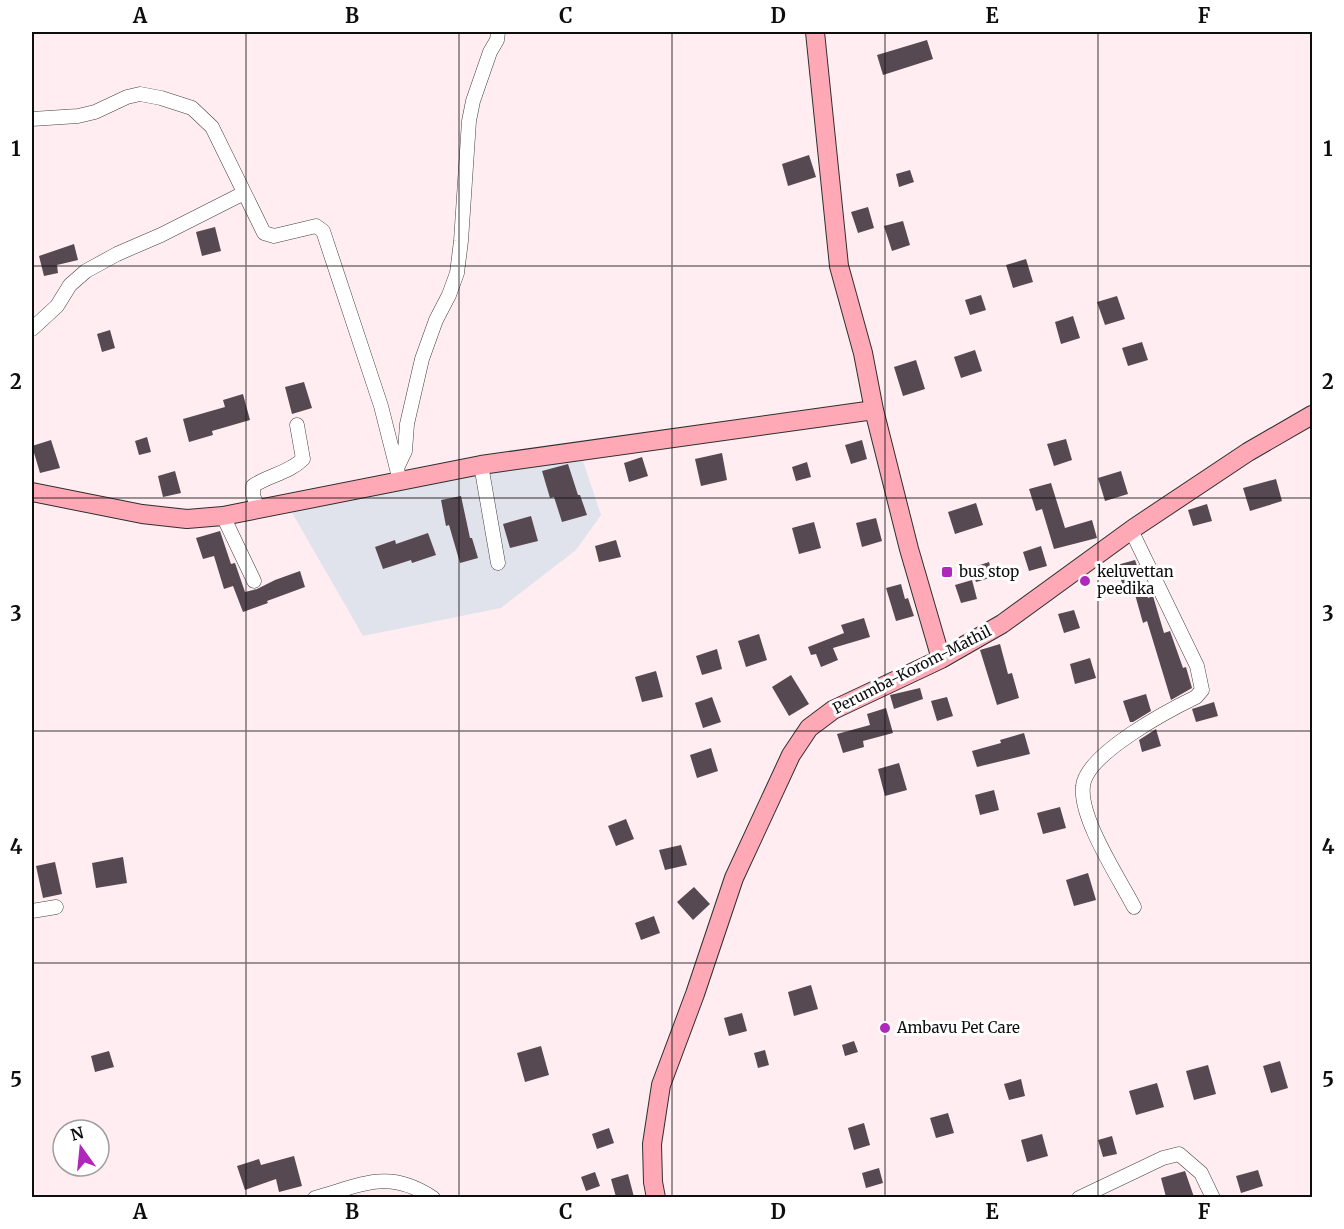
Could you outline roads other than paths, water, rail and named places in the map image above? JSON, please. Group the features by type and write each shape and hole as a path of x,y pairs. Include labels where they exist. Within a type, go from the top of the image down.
{"street":[{"path":"398,475 405,451 411,404 422,359 456,273 461,241 469,121 473,101 498,32"},
{"path":"815,32 839,266 863,353 874,410 909,549 941,659"},
{"path":"32,119 78,116 95,112 127,97 140,94 192,108 212,127 264,233 274,236 309,226 316,226 323,231 381,406 398,475"},
{"path":"32,329 57,306 70,285 86,271 244,193"},
{"path":"32,492 142,514 187,519 223,516 398,475 874,410"},
{"name":"Perumba-Korom-Mathil","path":"656,1197 653,1182 652,1144 661,1085 734,878 791,755 809,728 833,710 941,659 1002,624 1131,530 1248,452 1312,415"},
{"path":"258,509 253,495 253,486 295,467 303,459 297,425"},
{"path":"481,465 498,562"},
{"path":"223,516 254,581"},
{"path":"1131,530 1197,666 1202,690 1196,697 1140,727 1089,769 1082,785 1084,804 1094,833 1134,907"},
{"path":"32,911 56,908"},
{"path":"1079,1197 1163,1158 1179,1154 1200,1173 1214,1197"},
{"path":"315,1197 384,1180 400,1182 422,1190 433,1197"}],"place":[{"name":"bus stop","path":"947,572"},
{"name":"keluvettan peedika","path":"1085,581"},
{"name":"Ambavu Pet Care","path":"885,1028"}]}
